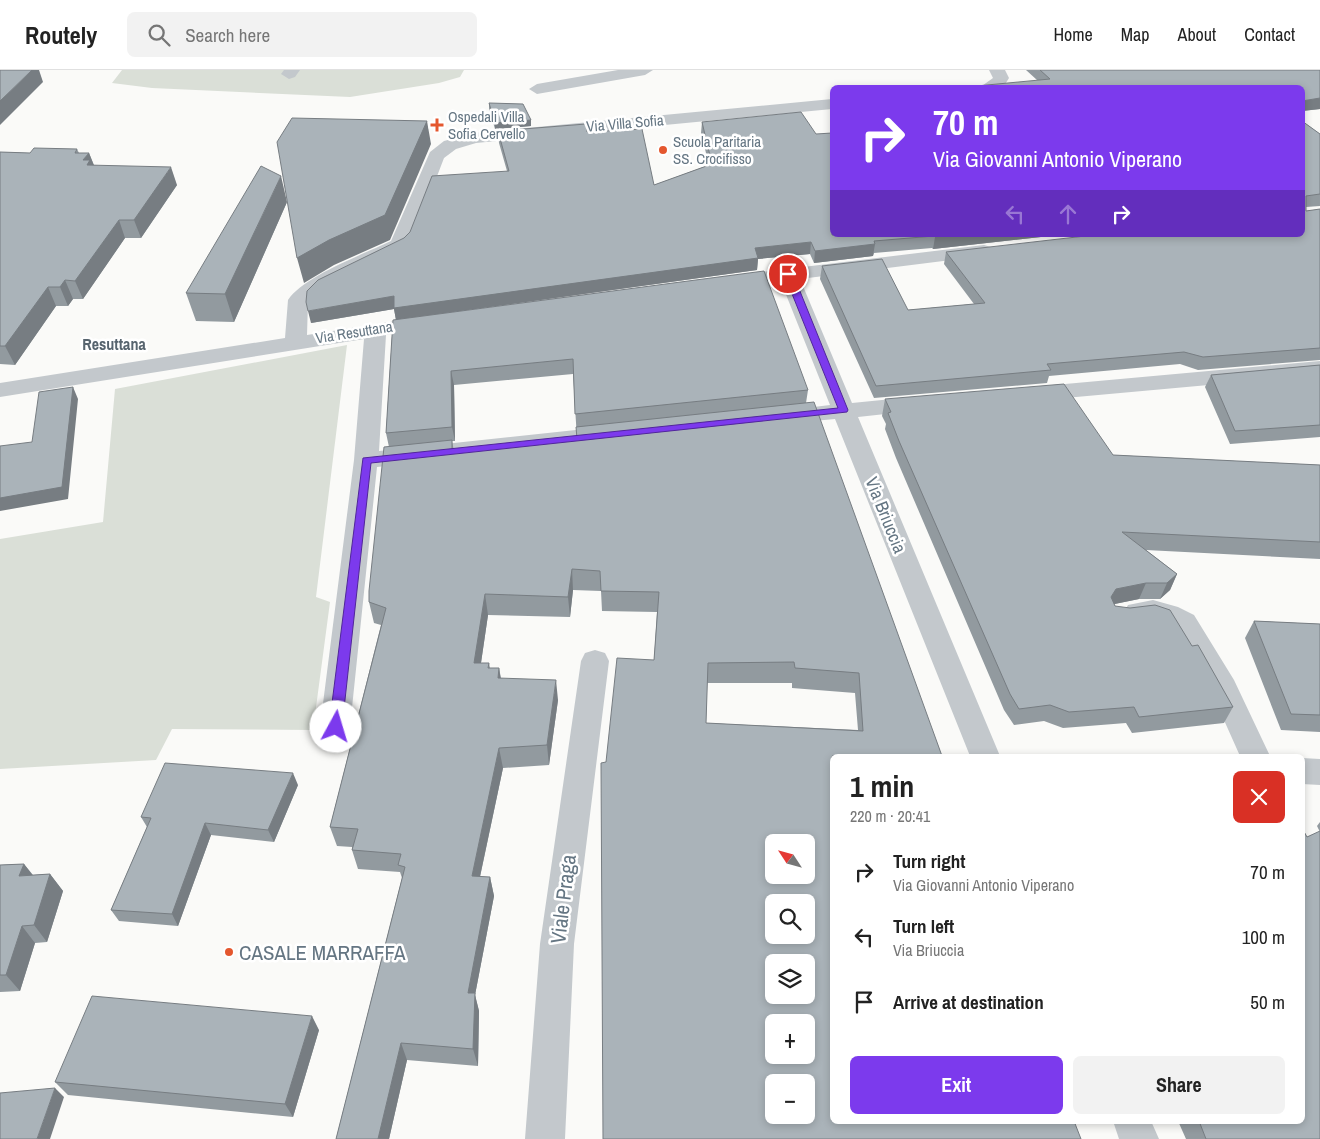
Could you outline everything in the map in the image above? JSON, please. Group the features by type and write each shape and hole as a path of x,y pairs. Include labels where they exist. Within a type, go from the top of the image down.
{"street":[{"path":"537,89 645,70"},
{"path":"994,85 998,83 1001,78 997,70"},
{"name":"Via Villa Sofia","path":"296,341 298,300 313,287 398,245 403,239 436,156 450,145 475,138 830,104"},
{"path":"710,284 1008,249"},
{"name":"Via Briuccia","path":"788,274 984,754"},
{"name":"Via Resuttana","path":"0,390 296,341 447,319"},
{"path":"336,727 366,460 376,329"},
{"path":"1006,396 1320,368"},
{"path":"757,419 948,401"},
{"path":"366,460 630,432"},
{"path":"1120,614 1153,610 1168,614 1184,622 1224,688 1254,754"},
{"name":"Viale Praga","path":"545,1139 557,944 595,661"},
{"path":"1305,771 1320,772"},
{"path":"1133,1124 1139,1139"}],"shaded area":[{"path":"122,70 464,70 460,77 439,83 350,97 152,88 112,83"},
{"path":"347,345 316,597 330,602 313,730 172,729 156,760 0,769 0,539 103,522 115,389"}],"building":[{"path":"0,70 32,70 0,101"},
{"path":"1040,70 1320,70 1320,98 1305,100 1305,85 987,85 1050,79"},
{"path":"489,103 523,104 531,120 495,123"},
{"path":"801,112 816,134 830,133 830,237 922,237 874,241 875,244 815,251 811,242 755,248 758,258 394,308 394,296 308,311 306,302 307,291 318,280 404,238 410,232 432,176 509,171 498,131 586,124 587,132 642,129 654,185 712,164 702,122"},
{"path":"292,118 427,121 385,215 329,240 297,258 277,142"},
{"path":"1305,123 1320,134 1320,194 1306,196 1306,211 1320,209 1320,348 1203,357 1184,352 1047,364 1051,370 876,386 822,266 882,259 908,310 985,303 946,252 1077,237 1305,237"},
{"path":"34,148 77,149 75,153 89,153 83,160 90,160 87,165 171,167 134,220 119,220 75,281 65,280 60,287 48,287 5,346 0,346 0,152 30,153"},
{"path":"261,166 281,176 225,294 186,293"},
{"path":"764,271 808,390 575,414 573,359 451,371 452,427 386,433 393,320"},
{"path":"1320,365 1320,425 1235,431 1211,375"},
{"path":"1064,384 1113,455 1320,465 1320,542 1122,532 1177,574 1167,583 1146,583 1116,589 1111,597 1115,606 1130,608 1155,605 1170,610 1192,646 1198,645 1233,707 1139,717 1134,707 1069,712 1050,705 1019,709 1010,694 899,441 888,413 891,412 885,399"},
{"path":"73,387 62,487 0,498 0,446 32,442 39,392"},
{"path":"814,402 941,754 830,754 830,1124 1075,1124 1081,1139 603,1139 601,763 606,762 617,658 654,660 659,592 601,591 600,571 572,569 568,597 485,594 474,663 489,663 488,668 499,668 498,678 556,680 547,745 499,748 472,876 490,877 468,993 475,993 473,1049 401,1043 378,1139 336,1139 405,867 398,865 401,854 352,850 358,829 330,827 386,608 369,602 384,447 452,440 452,451 577,439 576,427","holes":["794,662 795,668 859,673 863,731 706,723 708,663"]},
{"path":"1254,621 1320,624 1320,715 1291,714"},
{"path":"165,763 293,773 268,830 205,823 172,914 111,910 151,818 141,817"},
{"path":"1320,831 1320,1139 1206,1139 1200,1124 1305,1124 1305,833 1307,837"},
{"path":"24,864 19,876 50,874 34,925 22,926 6,975 0,975 0,865"},
{"path":"92,996 312,1016 285,1104 55,1082"},
{"path":"55,1088 37,1139 0,1139 0,1093"}],"place":[{"name":"Ospedali Villa Sofia Cervello","path":"437,125"},
{"name":"Scuola Paritaria SS. Crocifisso","path":"663,150"},
{"name":"CASALE MARRAFFA","path":"229,952"}],"district":[{"name":"Resuttana","path":"114,344"}],"route":[{"path":"336,727 366,460 844,410 788,274"}]}
